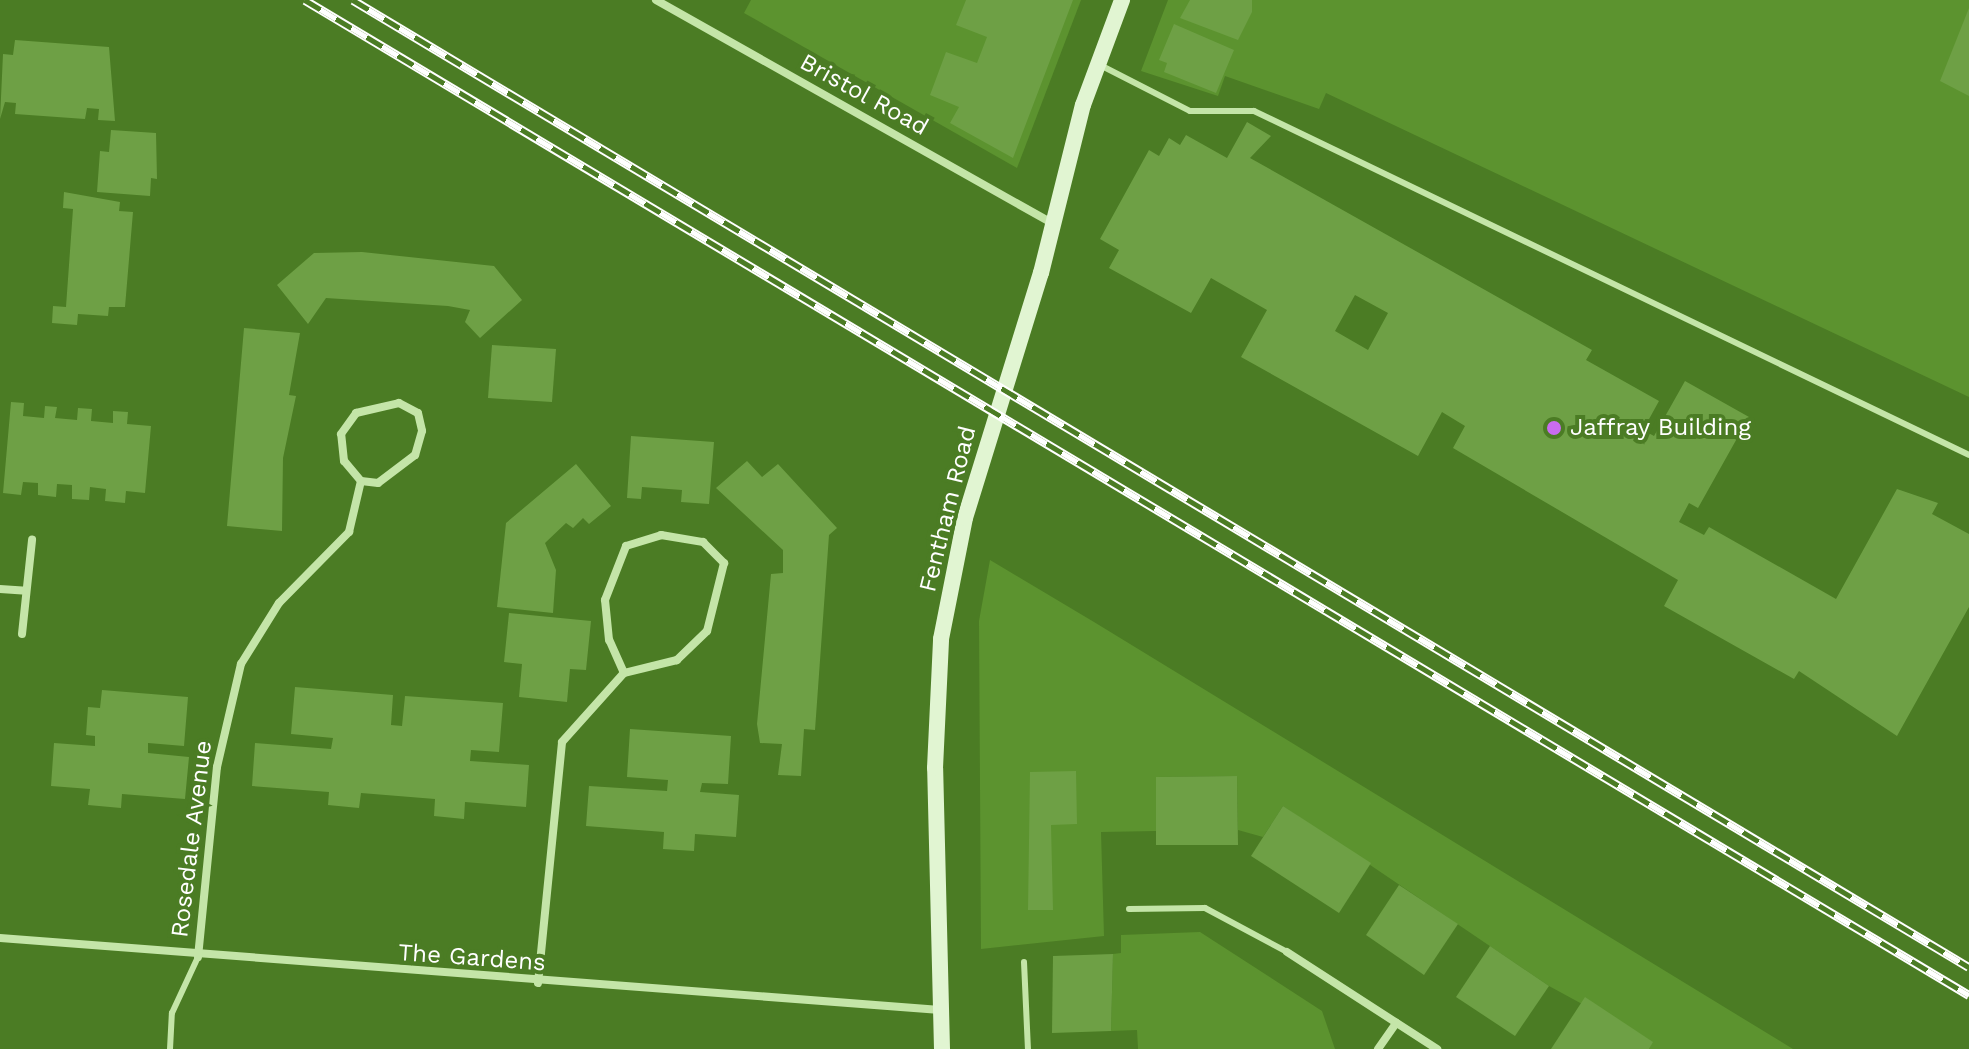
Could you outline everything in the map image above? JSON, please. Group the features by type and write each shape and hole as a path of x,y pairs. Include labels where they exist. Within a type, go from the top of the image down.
{"street":[{"name":"Bristol Road","path":"656,0 1053,224"},
{"name":"Fentham Road","path":"942,1049 941,639 965,518 1041,273 1098,64 1122,0"},
{"path":"399,403 418,413 422,431 415,455 378,483 361,481 344,461 341,434 356,413 399,403"},
{"name":"Rosedale Avenue","path":"198,957 217,767 241,664 279,603 349,532 361,481"},
{"path":"538,983 562,742 624,673 677,660 707,631 724,563 703,542 661,535 626,546 605,600 609,640 624,673"},
{"path":"22,634 32,540"},
{"path":"0,589 26,591"},
{"name":"The Gardens","path":"0,938 198,957 941,1010"},
{"path":"1287,952 1437,1049"},
{"path":"1378,1049 1396,1023"}],"lane":[{"path":"1098,64 1190,111 1254,111 1969,455"},
{"path":"1129,909 1205,908 1287,952"},
{"path":"170,1049 172,1013 198,957"},
{"path":"1024,962 1028,1049"}],"green space":[{"path":"751,0 1081,0 1017,168 744,13"},
{"path":"1168,0 1969,0 1969,397 1326,93 1319,109 1225,76 1218,96 1141,71"},
{"path":"990,560 1793,1049 1649,1049 1652,1042 1549,986 1283,806 1263,837 1238,830 1237,776 1156,777 1156,831 1101,832 1104,936 981,949 979,621"},
{"path":"1200,932 1322,1011 1335,1049 1138,1049 1137,1030 1111,1031 1113,954 1121,953 1121,935"}],"building":[{"path":"966,0 1073,0 1013,158 950,123 959,107 930,95 946,52 977,63 987,37 956,25"},
{"path":"1190,0 1252,0 1252,12 1238,40 1180,18"},
{"path":"1969,8 1969,96 1940,81"},
{"path":"1174,24 1234,50 1216,93 1164,72 1167,63 1159,60"},
{"path":"15,40 109,47 115,121 98,120 99,109 87,108 85,119 15,114 16,103 5,102 0,119 3,54 13,55"},
{"name":"Jaffray Building","path":"1247,122 1271,136 1250,158 1592,350 1586,360 1659,401 1643,430 1654,436 1685,381 1749,417 1698,508 1689,503 1679,522 1704,535 1709,527 1836,599 1897,489 1938,503 1932,514 1969,534 1969,607 1897,736 1799,671 1794,679 1664,606 1678,580 1453,448 1465,426 1442,412 1418,456 1241,357 1267,310 1211,278 1191,313 1109,268 1119,250 1100,239 1149,150 1159,156 1169,138 1180,145 1186,135 1227,158","holes":["1355,295 1388,313 1368,350 1335,331"]},
{"path":"111,130 156,133 157,179 151,178 150,196 97,192 100,151 109,152"},
{"path":"64,192 120,202 119,211 133,212 125,307 109,307 108,316 78,314 77,325 52,323 53,306 66,307 73,209 63,208"},
{"path":"362,252 494,266 522,300 480,338 465,322 470,310 448,306 326,298 308,324 277,285 314,253"},
{"path":"244,328 300,333 289,395 296,396 283,458 282,531 227,526"},
{"path":"492,345 556,349 552,402 488,398"},
{"path":"11,402 24,403 23,416 44,418 45,406 57,407 55,418 77,420 78,408 92,409 91,421 113,423 113,411 128,412 127,424 151,426 145,493 126,491 125,503 105,501 106,489 90,487 89,500 72,499 72,485 57,484 56,497 38,495 38,483 23,482 21,495 3,493"},
{"path":"631,436 714,442 709,504 681,502 682,490 642,487 641,499 627,498"},
{"path":"747,461 762,477 778,464 837,528 829,535 815,730 804,729 801,776 778,775 782,744 760,743 757,724 771,574 783,573 783,550 716,488"},
{"path":"576,464 611,506 589,524 583,518 573,528 566,523 545,543 556,570 553,613 497,607 506,523"},
{"path":"509,613 591,621 586,670 570,669 567,702 519,697 522,664 504,662"},
{"path":"295,687 393,695 391,725 402,726 405,696 503,703 499,752 471,750 470,761 529,765 526,807 465,802 464,819 434,816 435,799 361,793 359,808 328,805 329,792 252,786 255,743 331,749 333,738 291,734"},
{"path":"102,690 188,697 184,746 148,743 148,753 189,757 185,799 122,794 121,808 88,805 90,789 51,786 54,743 95,746 95,736 86,735 88,707 100,708"},
{"path":"630,729 731,736 728,784 702,783 700,792 739,795 736,837 695,834 694,851 663,849 664,832 586,826 589,786 667,791 668,780 627,777"},
{"path":"1076,771 1077,824 1051,825 1053,910 1028,910 1030,772"},
{"path":"1237,776 1238,845 1156,845 1156,777"},
{"path":"1283,806 1371,863 1339,913 1251,856"},
{"path":"1399,885 1458,924 1424,975 1366,935"},
{"path":"1490,946 1549,986 1515,1036 1456,997"},
{"path":"1113,954 1111,1031 1052,1033 1053,956"},
{"path":"1585,997 1653,1042 1649,1049 1551,1049"}],"railway":[{"path":"305,0 1969,995"},
{"path":"353,0 1969,967"}],"place":[{"name":"Jaffray Building","path":"1554,428"}]}
